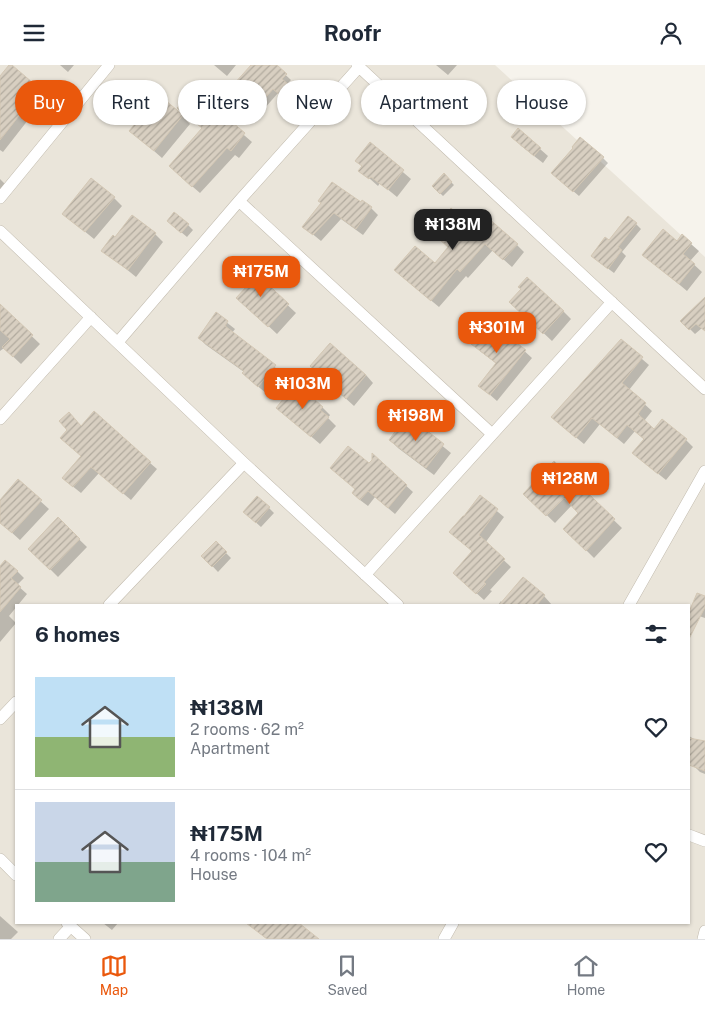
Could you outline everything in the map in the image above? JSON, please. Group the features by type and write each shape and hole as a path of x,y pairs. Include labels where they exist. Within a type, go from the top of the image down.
{"street":[{"path":"0,198 109,65"},
{"path":"118,342 358,66 705,389"},
{"path":"239,201 492,434"},
{"path":"0,231 244,463 397,604"},
{"path":"365,575 612,302"},
{"path":"0,419 91,317"},
{"path":"109,604 244,463"},
{"path":"630,604 705,471"},
{"path":"0,719 15,703"},
{"path":"690,835 705,841"},
{"path":"0,859 15,874"},
{"path":"444,939 452,924"},
{"path":"59,939 69,925 85,939"},
{"path":"702,939 705,931"}],"shaded area":[{"path":"0,65 495,65 511,80 497,80 497,125 561,125 705,257 705,939 0,939"}],"building":[{"path":"9,65 12,65 30,80 15,80 15,121 0,140 0,76"},
{"path":"251,65 277,65 287,74 282,79 283,80 277,80 277,93 273,89 267,96 267,80 238,80"},
{"path":"168,102 178,111 178,121 154,151 129,131 134,125 168,125"},
{"path":"198,125 236,125 245,133 231,151 227,148 192,187 169,166 202,128"},
{"path":"518,128 541,148 534,156 511,137"},
{"path":"580,137 604,157 573,192 551,173"},
{"path":"370,142 404,170 388,190 371,177 369,179 358,171 362,166 355,161"},
{"path":"444,173 452,182 440,194 432,186"},
{"path":"91,178 115,197 85,232 62,214"},
{"path":"332,182 361,202 362,200 372,207 356,229 334,213 313,235 302,227 321,203 318,201"},
{"path":"451,208 469,224 480,211 518,244 503,260 485,244 460,272 457,269 431,301 394,270 415,246 435,263 448,247 430,231"},
{"path":"174,212 189,224 181,233 167,221"},
{"path":"132,215 156,233 128,270 101,251"},
{"path":"628,216 637,223 618,247 622,250 608,269 591,256 605,237 609,240"},
{"path":"663,229 677,241 682,234 692,243 683,254 695,264 679,284 642,255"},
{"path":"248,266 289,304 268,327 236,298 248,285 239,276"},
{"path":"527,277 564,311 543,334 509,302 521,289 518,287"},
{"path":"705,297 705,331 696,324 689,330 680,321"},
{"path":"0,304 33,335 13,357 2,347 10,339 0,330"},
{"path":"216,312 228,321 225,326 276,365 258,387 242,373 244,371 198,338"},
{"path":"490,319 503,329 501,331 526,350 490,395 478,386 496,363 471,344"},
{"path":"621,339 643,357 622,383 646,403 638,414 654,429 662,419 687,439 658,474 632,453 644,439 627,425 617,438 592,418 576,438 551,417"},
{"path":"330,343 366,375 346,399 310,366"},
{"path":"296,383 323,407 320,410 329,417 311,437 276,408"},
{"path":"94,411 151,462 123,494 91,467 73,487 62,478 81,456 60,438 67,430 59,421 69,412 81,426"},
{"path":"407,415 444,444 426,468 389,440"},
{"path":"348,446 369,463 372,460 372,453 407,485 388,508 368,491 360,500 352,493 355,489 330,468"},
{"path":"554,461 615,519 586,551 563,529 578,513 564,498 546,516 523,494"},
{"path":"18,479 42,500 12,533 0,523 0,500"},
{"path":"480,495 498,509 479,535 505,559 476,594 453,573 472,551 449,532"},
{"path":"257,496 270,507 256,523 243,512"},
{"path":"58,517 80,539 50,570 28,549"},
{"path":"216,541 227,552 212,567 201,556"},
{"path":"5,560 18,571 11,578 21,587 0,612 0,566"},
{"path":"523,577 545,595 538,604 500,604"},
{"path":"697,593 705,596 705,607 690,637 690,610"},
{"path":"690,738 705,741 705,771 690,765"},
{"path":"247,924 300,924 319,939 267,939"}]}
